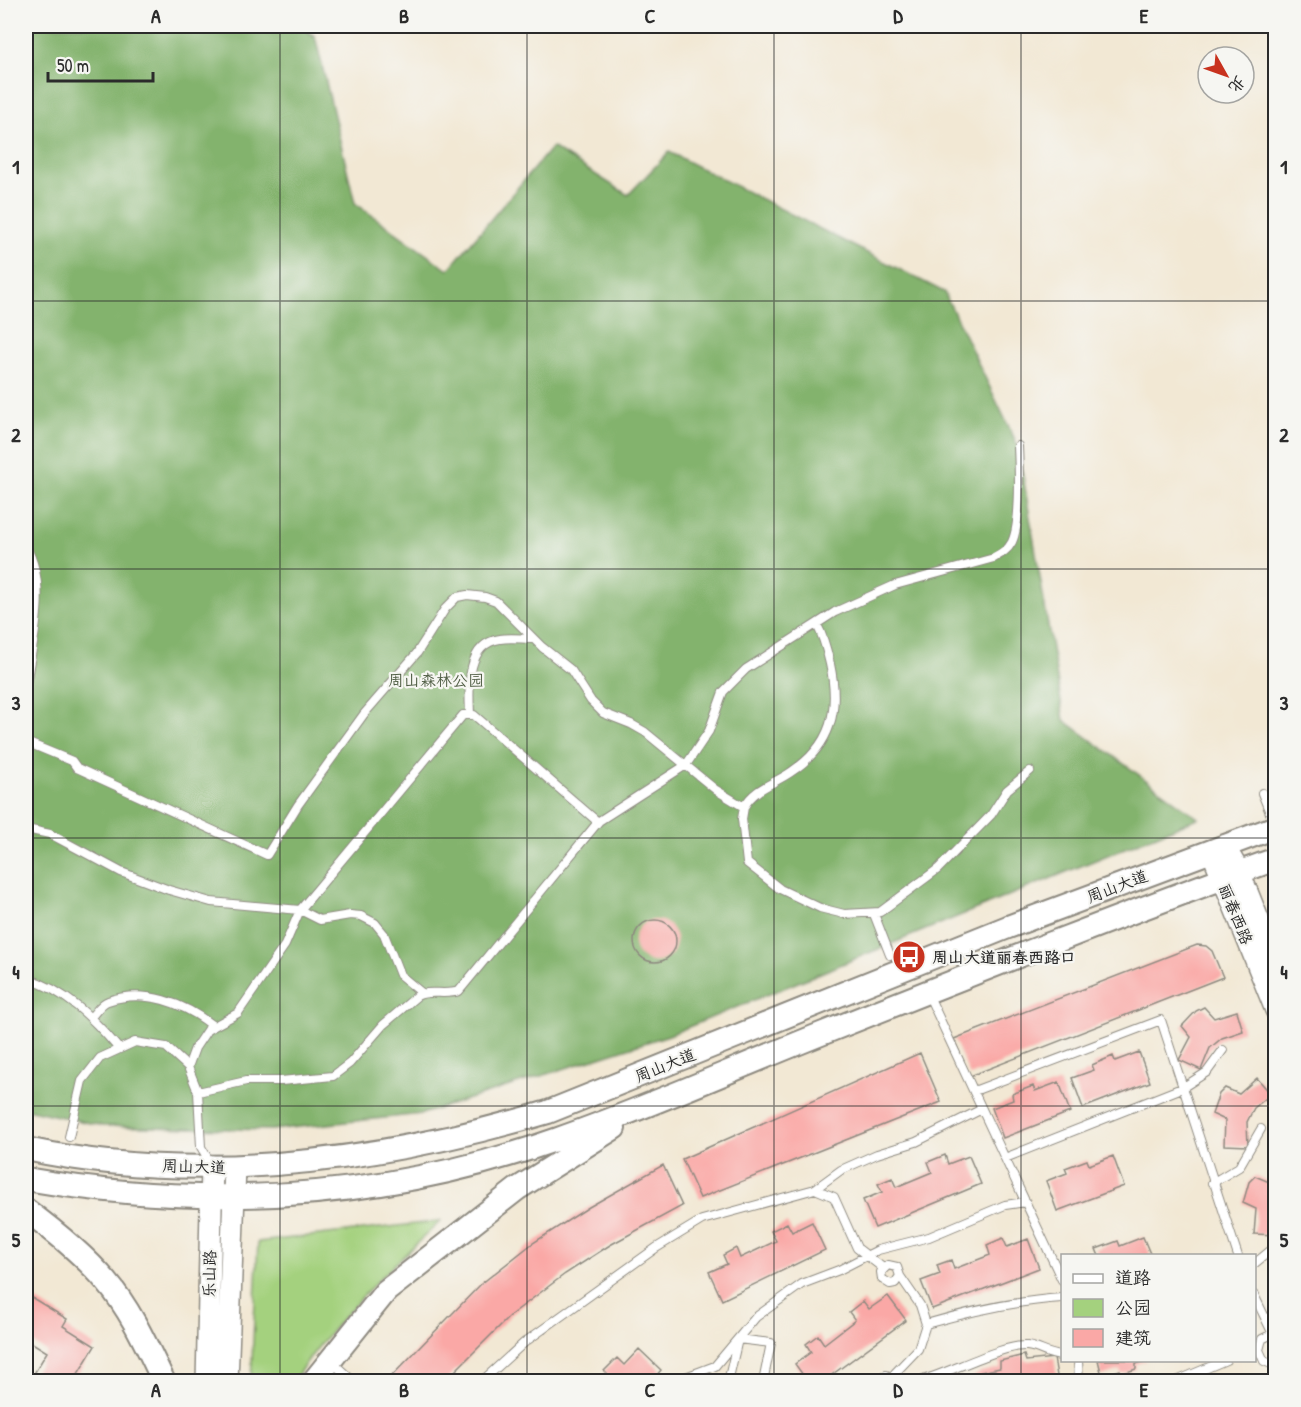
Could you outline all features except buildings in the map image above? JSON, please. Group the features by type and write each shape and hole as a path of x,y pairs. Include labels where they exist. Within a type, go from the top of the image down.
{"main road":[{"name":"周山大道","path":"26,1149 98,1161 235,1167 318,1161 471,1135 548,1112 1008,927 1218,848 1273,822"},
{"name":"丽春西路","path":"1218,848 1275,964"},
{"name":"周山大道","path":"26,1179 95,1190 234,1198 321,1193 402,1181 467,1166 558,1140 927,991 1275,859"},
{"name":"丽春西路","path":"1231,875 1275,1010"},
{"path":"313,1382 386,1291 517,1189 662,1098"},
{"name":"乐山路","path":"207,1382 212,1166"},
{"name":"乐山路","path":"227,1382 235,1167"},
{"path":"26,1210 59,1236 106,1281 140,1330 164,1382"}],"lane":[{"path":"26,829 51,834 121,872 169,890 211,902 300,910 320,920 350,915 361,916 375,923 384,934 400,975 422,993 449,994 459,991 598,822 686,765 709,731 723,692 733,681 763,657 835,612 896,585 994,558 1004,552 1012,542 1015,531 1019,476 1018,446"},
{"path":"26,547 37,579 37,614 26,685"},
{"path":"26,742 72,761 77,768 267,855 332,755 417,653 445,609 457,597 476,596 496,601 533,639 571,670 591,701 603,713 638,728 716,790 744,807"},
{"path":"817,625 827,654 836,697 831,725 807,758 793,771 749,797 742,819 747,863 795,898 844,914 880,912 938,869 991,814 1007,790 1030,771"},
{"path":"470,714 469,682 474,657 487,642 533,639"},
{"path":"188,1067 195,1048 213,1026 238,1013 285,945 300,910 463,715 474,715 598,822"},
{"path":"1262,793 1273,822"},
{"path":"874,914 890,955"},
{"path":"26,978 45,984 91,1017 119,1049"},
{"path":"927,991 1061,1278"},
{"path":"198,1092 246,1081 281,1081 333,1076 350,1063 383,1025 422,993"},
{"path":"91,1017 106,1002 139,996 174,1002 198,1014 213,1026"},
{"path":"974,1091 1161,1020 1212,1183 1237,1254"},
{"path":"69,1137 82,1081 100,1058 135,1042 166,1047 188,1067 198,1092 201,1147 212,1166"},
{"path":"1005,1158 1182,1088 1207,1072 1223,1050"},
{"path":"481,1382 525,1342 656,1248 702,1220 815,1189 841,1170 877,1154 916,1142 982,1109"},
{"path":"1212,1183 1239,1167 1261,1129"},
{"path":"815,1189 834,1197 851,1238 866,1257 883,1268"},
{"path":"672,1382 715,1366 756,1317 783,1296 897,1244 929,1237 1005,1205 1026,1202"},
{"path":"1256,1262 1275,1246"},
{"path":"877,1382 882,1376 895,1377 918,1349 926,1324 920,1305 895,1265 883,1268 881,1276 887,1283 895,1283 900,1276"},
{"path":"926,1324 1025,1300 1061,1298"},
{"path":"1256,1299 1274,1332 1262,1339 1257,1348 1264,1360 1275,1366"},
{"path":"728,1382 738,1339"},
{"path":"738,1339 771,1343 763,1382"},
{"path":"916,1382 942,1375 998,1352 1027,1346 1049,1355 1061,1356"},
{"path":"330,1360 354,1382"},
{"path":"1078,1362 1079,1382"},
{"path":"1174,1382 1221,1362"}],"green space":[{"name":"周山森林公园","path":"26,26 298,26 315,36 355,203 448,270 552,147 628,195 669,152 944,292 1018,446 1064,720 1198,818 669,1035 422,1114 271,1130 103,1126 26,1109"},
{"path":"441,1221 362,1296 326,1337 293,1381 251,1381 258,1242"}],"place":[{"name":"周山大道丽春西路口","path":"909,957"}]}
